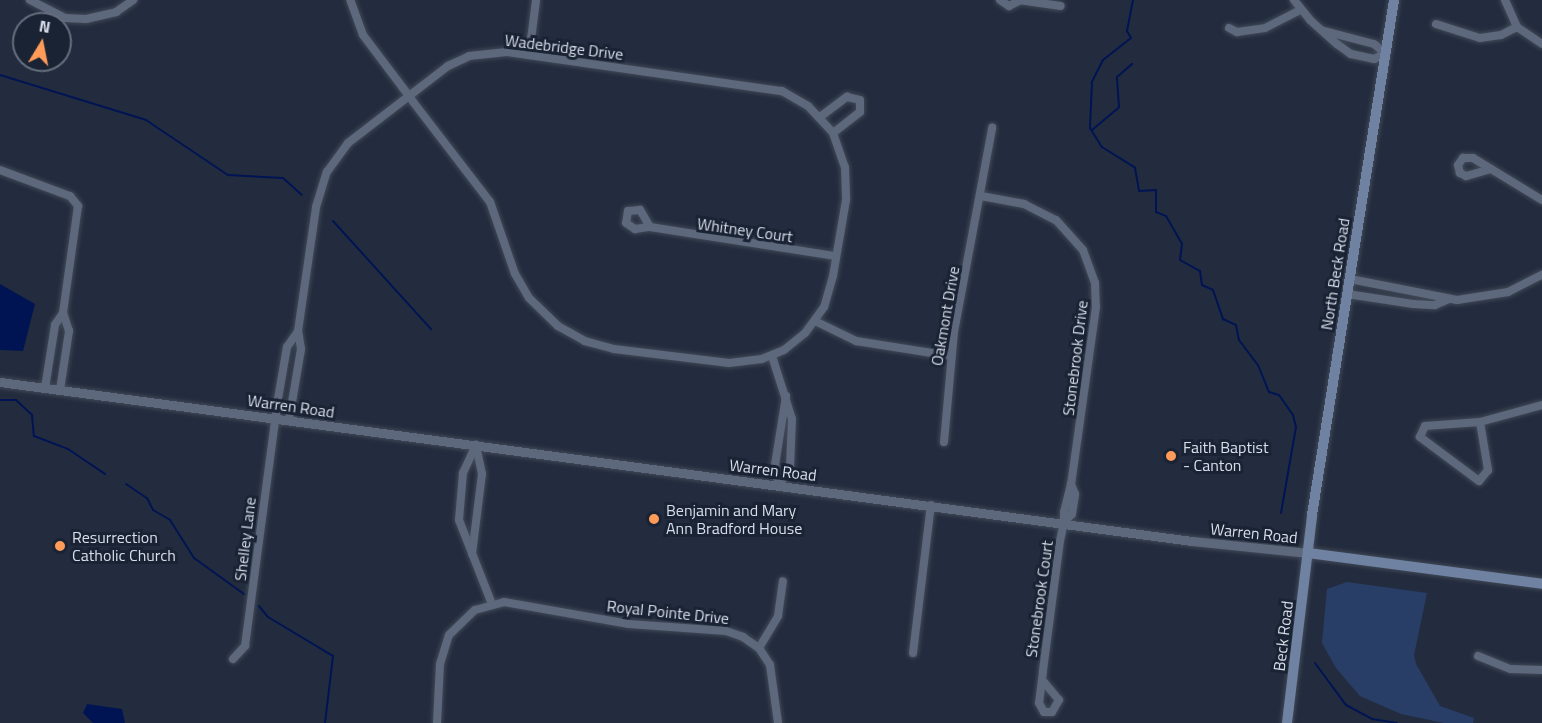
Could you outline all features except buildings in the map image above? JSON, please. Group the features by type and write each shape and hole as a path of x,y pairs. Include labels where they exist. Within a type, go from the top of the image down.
{"main road":[{"name":"North Beck Road","path":"1308,554 1394,0"},
{"name":"Warren Road","path":"1308,554 1542,584"},
{"name":"Beck Road","path":"1287,723 1308,554"}],"street":[{"path":"30,0 65,18 86,19 116,12 133,0"},
{"path":"350,0 363,35 490,202 520,284 538,308 558,326 585,341 626,350 729,363 772,356 786,393 792,441 790,467 779,486"},
{"path":"529,55 537,0"},
{"path":"1000,0 1009,6 1020,0 1061,6"},
{"path":"1294,0 1300,10 1324,31 1351,54 1374,59 1385,53 1374,44 1324,31"},
{"path":"1505,0 1517,27 1542,44"},
{"path":"1229,28 1237,32 1265,27 1300,10"},
{"path":"1436,24 1480,38 1502,35 1517,27"},
{"name":"Wadebridge Drive","path":"289,420 301,349 298,331 318,197 327,172 348,143 448,66 469,56 497,52 768,87 795,98 820,117 833,133 847,182 830,292 815,321 796,341 772,356"},
{"path":"820,117 847,98 860,100 860,112 833,133"},
{"name":"Oakmont Drive","path":"944,442 951,356 992,128"},
{"path":"1491,169 1542,200"},
{"path":"0,170 70,196 78,206 63,313 55,325 45,388"},
{"name":"Stonebrook Drive","path":"981,196 1024,204 1056,220 1078,243 1093,274 1096,307 1064,522"},
{"name":"Whitney Court","path":"650,227 666,233 837,256"},
{"path":"1347,294 1435,305 1449,299 1489,296 1542,275"},
{"path":"1350,279 1437,293 1449,299"},
{"path":"60,390 69,331 63,313"},
{"path":"815,321 856,340 951,356"},
{"name":"Wadebridge Drive","path":"275,418 287,347 298,331"},
{"name":"Warren Road","path":"0,382 1308,554"},
{"path":"779,486 775,465 786,393"},
{"path":"1480,423 1488,470 1479,481 1420,437 1420,430 1428,425 1480,423 1542,405"},
{"name":"Shelley Lane","path":"234,659 245,646 275,418"},
{"path":"472,556 482,474 476,445"},
{"path":"437,723 445,644 466,616 492,604 459,520 463,473 476,445"},
{"path":"913,653 931,505"},
{"name":"Stonebrook Court","path":"1042,680 1064,522"},
{"path":"778,723 773,674 759,648 778,616 783,582"},
{"name":"Royal Pointe Drive","path":"492,604 516,602 629,624 726,631 759,648"},
{"path":"1478,656 1511,669 1542,670"}],"shaded area":[{"path":"0,284 35,304 23,351 0,350"},
{"path":"1347,582 1427,593 1414,655 1416,664 1440,706 1474,718 1473,723 1444,723 1401,714 1360,696 1336,668 1322,643 1327,589"},
{"path":"87,704 122,709 125,723 93,723 83,713"}],"waterway":[{"path":"1133,0 1127,31 1131,38 1103,60 1092,82 1090,128 1102,147 1135,168 1139,191 1156,190 1156,212 1166,216 1182,244 1180,260 1200,271 1202,285 1213,290 1223,319 1236,325 1239,340 1258,365 1269,392 1279,395 1293,415 1296,427 1281,513"},
{"path":"1092,130 1119,107 1117,77 1132,64"},
{"path":"0,75 146,120 228,175 283,178 302,195"},
{"path":"333,221 431,329"},
{"path":"0,400 16,400 32,415 34,436 68,449 105,474"},
{"path":"126,484 147,498 153,510 170,520 194,558 244,594"},
{"path":"259,606 268,617 333,656 325,723"},
{"path":"1315,663 1346,705 1372,719 1397,723"}],"place":[{"name":"Faith Baptist - Canton","path":"1171,456"},
{"name":"Benjamin and Mary Ann Bradford House","path":"654,519"},
{"name":"Resurrection Catholic Church","path":"60,546"}]}
